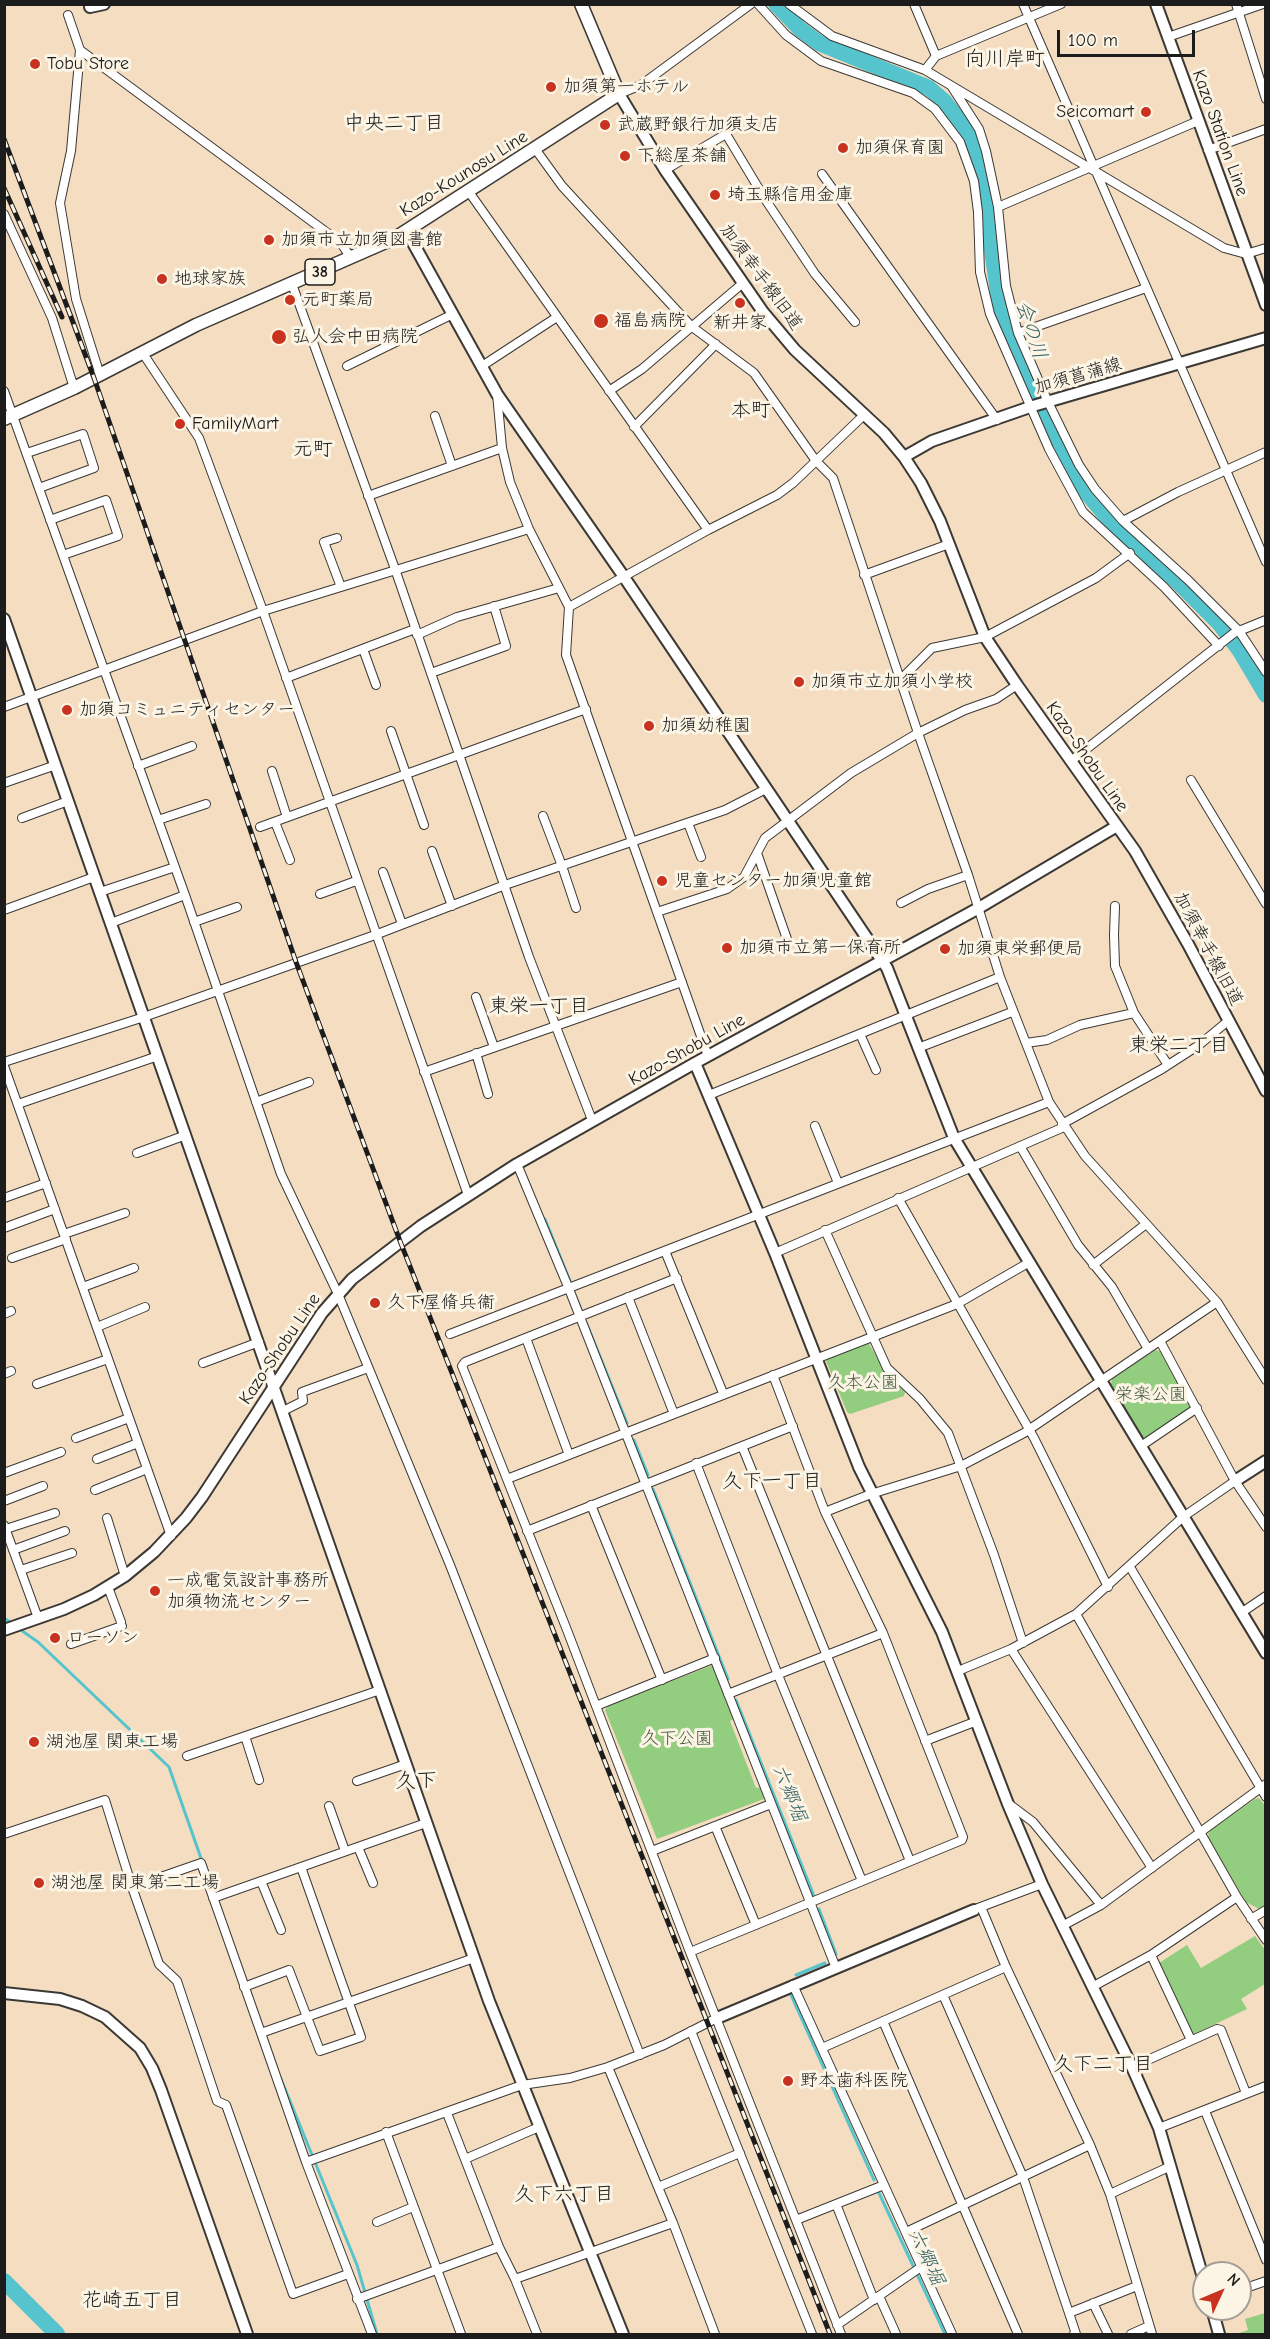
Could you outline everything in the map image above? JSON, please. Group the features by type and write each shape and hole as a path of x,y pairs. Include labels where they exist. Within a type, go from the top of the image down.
{"main road":[{"path":"581,4 619,94"},
{"name":"Kazo-Kounosu Line","path":"9,417 74,388 196,325 407,232 619,94"}],"street":[{"path":"90,7 104,4"},
{"path":"619,94 640,85 751,4"},
{"path":"758,4 786,36 821,61 913,93 935,109 960,142 974,181 978,212 980,272 990,314 1049,449 1083,512 1130,553 1222,644"},
{"path":"789,4 796,12 832,36 925,70 1224,248 1246,255 1266,248"},
{"path":"914,4 936,56"},
{"path":"1023,4 1092,169 1266,562"},
{"path":"925,70 936,56 1061,4"},
{"name":"Kazo Station Line","path":"1156,4 1266,305"},
{"path":"1168,37 1237,9 1263,4"},
{"path":"1237,9 1266,99"},
{"path":"68,15 80,50 71,151 60,203 80,313 100,375"},
{"path":"80,50 341,243 351,258"},
{"path":"952,87 979,129 986,151 998,207 1006,286 1018,333 1046,402 1079,465 1095,489 1123,521 1188,580 1237,632 1266,672"},
{"name":"加須幸手線旧道","path":"619,94 665,170 763,312 795,350 865,414 904,457"},
{"path":"998,207 1092,169 1198,121"},
{"path":"1208,150 1266,129"},
{"path":"665,170 726,134 765,199 815,274 855,322"},
{"path":"536,150 562,186 691,326 754,373 816,461 833,478 864,575 968,875 977,909 1012,1012 1026,1042 1048,1102 1085,1156 1217,1302 1266,1380"},
{"path":"822,174 997,420"},
{"path":"469,192 708,530"},
{"path":"4,214 52,318 74,388"},
{"path":"407,232 497,394 624,577 882,962 906,1015 954,1138 1266,1653"},
{"path":"609,391 642,369 743,283"},
{"path":"292,284 395,569 555,1026 592,1120"},
{"path":"1018,333 1146,288"},
{"path":"347,366 453,314"},
{"path":"482,366 557,317"},
{"name":"加須菖蒲線","path":"904,457 932,441 1046,402 1266,338"},
{"path":"634,427 716,344"},
{"path":"142,352 199,438 263,612 468,1195"},
{"path":"4,391 9,417 27,453 105,670 281,1174 338,1294 463,1595 640,2055"},
{"path":"497,394 502,448 510,482 529,529 568,607 566,654 708,1056"},
{"path":"568,607 777,495 793,483 865,414"},
{"path":"435,416 452,466"},
{"path":"27,453 83,434 94,468 39,488"},
{"path":"368,496 502,448"},
{"path":"1123,521 1178,492 1266,452"},
{"name":"Kazo-Shobu Line","path":"6,1629 79,1603 108,1587 125,1576 171,1536 202,1497 305,1337 338,1294 395,1245 468,1195 592,1120 977,909 1117,826 1017,686 985,637 932,502 904,457"},
{"path":"50,520 106,500 117,536 63,555"},
{"path":"4,707 263,612 529,529"},
{"path":"337,538 324,542 341,587"},
{"path":"864,575 949,544"},
{"path":"900,680 932,648 985,637 1096,578 1130,553"},
{"path":"286,678 458,617 559,588"},
{"path":"431,673 506,646 494,606"},
{"path":"4,619 474,1958 522,2085 623,2334"},
{"path":"1071,761 1237,632 1266,620"},
{"path":"363,649 376,685"},
{"path":"657,912 727,889 744,877 765,838 862,765 918,733 964,710 996,699 1017,686"},
{"path":"260,827 586,709"},
{"path":"392,731 424,825"},
{"path":"138,766 192,746"},
{"path":"4,783 56,765"},
{"path":"272,771 288,817"},
{"path":"1191,780 1266,904"},
{"path":"171,1536 4,1064 375,935 505,885 725,810 766,789"},
{"path":"22,818 68,801"},
{"path":"158,820 206,804"},
{"path":"543,816 576,908"},
{"path":"275,822 290,860"},
{"path":"688,823 701,857"},
{"name":"加須幸手線旧道","path":"1117,826 1135,851 1168,907 1266,1090"},
{"path":"432,851 452,906"},
{"path":"757,853 787,939"},
{"path":"100,892 175,867"},
{"path":"383,872 402,924"},
{"path":"901,903 968,875"},
{"path":"4,910 94,877"},
{"path":"320,894 356,880"},
{"path":"111,923 185,896"},
{"path":"1115,906 1115,966 1134,1013 1168,1065"},
{"path":"194,922 237,907"},
{"path":"709,1095 1000,977"},
{"path":"424,1072 682,982"},
{"path":"476,997 494,1047"},
{"path":"918,1048 1012,1012"},
{"path":"1026,1042 1047,1041 1080,1025 1134,1013"},
{"path":"775,1253 971,1168 1063,1125 1168,1065 1199,1045 1228,1021"},
{"path":"860,1034 876,1070"},
{"path":"476,1053 488,1094"},
{"path":"18,1104 158,1056"},
{"path":"695,1063 775,1253 840,1422 871,1494 930,1607 958,1671 1008,1804 1042,1884 1132,2067 1159,2128 1198,2261"},
{"path":"256,1102 309,1082"},
{"path":"450,1334 1048,1102"},
{"path":"815,1126 838,1183"},
{"path":"137,1153 186,1135"},
{"path":"1020,1146 1078,1245 1112,1287 1148,1349"},
{"path":"517,1164 569,1289 836,1968"},
{"path":"4,1198 46,1183"},
{"path":"898,1198 1029,1431 1108,1587"},
{"path":"4,1228 55,1209"},
{"path":"12,1258 125,1213"},
{"path":"1093,1265 1146,1224"},
{"path":"825,1230 890,1373 920,1399 944,1427 962,1466 1023,1643"},
{"path":"665,1251 723,1394"},
{"path":"507,1479 957,1304 1028,1263"},
{"path":"83,1287 134,1268"},
{"path":"677,1278 465,1362 462,1366 841,2334"},
{"path":"628,1297 674,1414"},
{"path":"825,1512 871,1494 962,1466 1029,1431 1217,1302"},
{"path":"97,1327 145,1307"},
{"path":"526,1338 569,1455"},
{"path":"1160,1341 1235,1481 1266,1527"},
{"path":"203,1363 259,1342"},
{"path":"37,1384 108,1359"},
{"path":"283,1411 303,1401 302,1392 368,1368"},
{"path":"690,1952 962,1840 963,1837 883,1633 825,1512 773,1375"},
{"path":"1141,1446 1197,1408"},
{"path":"76,1438 129,1418"},
{"path":"527,1530 793,1426"},
{"path":"97,1459 138,1443"},
{"path":"742,1446 910,1861"},
{"path":"4,1473 61,1452"},
{"path":"958,1671 1011,1649 1076,1614 1183,1517 1266,1461"},
{"path":"696,1463 778,1675 862,1881"},
{"path":"95,1490 147,1469"},
{"path":"4,1501 43,1486"},
{"path":"591,1505 662,1680"},
{"path":"38,1618 5,1527 55,1513"},
{"path":"107,1518 125,1576"},
{"path":"13,1550 65,1531"},
{"path":"21,1570 72,1552"},
{"path":"1130,1567 1263,1786 1266,1797"},
{"path":"71,1644 121,1624 108,1587"},
{"path":"1241,1613 1266,1596"},
{"path":"1076,1614 1237,1897 1266,1940"},
{"path":"728,1694 883,1633"},
{"path":"1011,1649 1152,1868"},
{"path":"596,1706 715,1658"},
{"path":"187,1756 380,1689"},
{"path":"925,1741 977,1721"},
{"path":"245,1736 259,1780"},
{"path":"357,1781 406,1764"},
{"path":"1062,1926 1101,1905 1263,1786"},
{"path":"4,1834 105,1800 159,1964 177,1981 217,2101 226,2105 293,2294 348,2274"},
{"path":"652,1851 771,1804"},
{"path":"1008,1804 1033,1822 1101,1905"},
{"path":"329,1806 345,1851"},
{"path":"213,1898 426,1823"},
{"path":"715,1826 756,1925"},
{"path":"358,1847 373,1883"},
{"path":"132,1887 201,1863 306,2162 372,2334"},
{"path":"244,1986 289,1970 320,2051 361,2037 301,1867"},
{"path":"261,1881 281,1930"},
{"path":"306,2162 522,2085 570,2078 640,2055 793,1985 1042,1884"},
{"path":"1092,1987 1151,1955 1237,1897"},
{"path":"977,1909 1090,2145 1110,2194 1150,2330 1131,2334"},
{"path":"1251,1919 1266,1910"},
{"path":"1151,1955 1191,2040"},
{"path":"261,2033 474,1958"},
{"path":"822,2048 1006,1967"},
{"path":"793,1985 952,2334"},
{"path":"4,1994 60,2000 82,2006 105,2017 140,2048 161,2090 247,2334"},
{"path":"944,1995 1023,2177 1070,2313 1076,2334 1074,2334"},
{"path":"883,2021 1018,2334"},
{"path":"1132,2067 1217,2029 1221,2030 1246,2093"},
{"path":"691,2031 812,2334"},
{"path":"608,2067 673,2223 715,2334"},
{"path":"1159,2128 1264,2087 1266,2098"},
{"path":"1205,2110 1266,2260"},
{"path":"447,2113 535,2334"},
{"path":"465,2159 539,2127"},
{"path":"386,2132 461,2334"},
{"path":"906,2232 1090,2145"},
{"path":"658,2187 740,2153"},
{"path":"1110,2194 1171,2166"},
{"path":"796,2220 884,2185"},
{"path":"836,2204 877,2298 896,2334"},
{"path":"377,2223 413,2207"},
{"path":"515,2279 673,2223"},
{"path":"357,2299 499,2247"},
{"path":"837,2325 921,2267"},
{"path":"1070,2313 1137,2286"},
{"path":"1093,2303 1108,2334"}],"green space":[{"name":"久本公園","path":"868,1342 888,1376 905,1392 904,1396 850,1414 847,1412 826,1361 828,1358"},
{"name":"栄楽公園","path":"1155,1350 1160,1351 1190,1405 1189,1409 1148,1438 1143,1437 1111,1384 1112,1379"},
{"name":"久下公園","path":"713,1665 734,1719 730,1721 756,1788 760,1787 764,1799 657,1839 605,1710 608,1706"},
{"path":"1259,1798 1266,1807 1265,1906 1259,1909 1246,1902 1208,1837 1209,1831"},
{"path":"1255,1936 1265,1950 1265,1984 1241,1999 1247,2009 1192,2035 1159,1963 1187,1945 1201,1968"},
{"path":"1265,2313 1265,2334 1237,2334 1248,2330 1246,2321 1252,2321 1252,2317"}],"waterway":[{"name":"会の川","path":"776,4 800,29 819,43 929,88 944,101 971,136 979,159 1000,306 1020,369 1076,480 1114,525 1180,584 1219,623 1240,651 1266,695"},
{"name":"六郷堀","path":"545,1219 570,1281"},
{"name":"六郷堀","path":"575,1295 580,1307"},
{"name":"六郷堀","path":"586,1322 627,1423"},
{"name":"六郷堀","path":"634,1440 648,1475"},
{"name":"六郷堀","path":"653,1489 728,1679"},
{"path":"4,1618 13,1624"},
{"path":"18,1628 38,1642 169,1767 202,1861"},
{"name":"六郷堀","path":"736,1700 814,1896"},
{"name":"六郷堀","path":"819,1909 836,1954"},
{"name":"六郷堀","path":"796,1975 825,1963"},
{"name":"六郷堀","path":"791,1995 874,2180"},
{"path":"281,2079 357,2265 377,2334"},
{"name":"六郷堀","path":"879,2193 945,2334"},
{"path":"4,2281 57,2334"}],"railway":[{"path":"4,139 94,378 296,962 400,1241 830,2334"},
{"path":"4,188 62,317"}],"place":[{"name":"Tobu Store","path":"35,64"},
{"name":"加須第一ホテル","path":"551,87"},
{"name":"Seicomart","path":"1146,112"},
{"name":"武蔵野銀行加須支店","path":"605,125"},
{"name":"加須保育園","path":"843,148"},
{"name":"下総屋茶舗","path":"625,156"},
{"name":"埼玉縣信用金庫","path":"715,195"},
{"name":"加須市立加須図書館","path":"269,240"},
{"name":"地球家族","path":"162,279"},
{"name":"元町薬局","path":"290,300"},
{"name":"新井家","path":"740,303"},
{"name":"福島病院","path":"601,321"},
{"name":"弘人会中田病院","path":"279,337"},
{"name":"FamilyMart","path":"180,424"},
{"name":"加須市立加須小学校","path":"799,682"},
{"name":"加須コミュニティセンター","path":"67,710"},
{"name":"加須幼稚園","path":"649,726"},
{"name":"児童センター加須児童館","path":"662,881"},
{"name":"加須市立第一保育所","path":"727,948"},
{"name":"加須東栄郵便局","path":"945,949"},
{"name":"久下屋脩兵衞","path":"375,1303"},
{"name":"一成電気設計事務所 加須物流センター","path":"155,1591"},
{"name":"ローソン","path":"55,1638"},
{"name":"湖池屋 関東工場","path":"34,1742"},
{"name":"湖池屋 関東第二工場","path":"39,1883"},
{"name":"野本歯科医院","path":"788,2081"}],"district":[{"name":"向川岸町","path":"1005,59"},
{"name":"中央二丁目","path":"394,123"},
{"name":"本町","path":"751,410"},
{"name":"元町","path":"313,449"},
{"name":"東栄一丁目","path":"539,1006"},
{"name":"東栄二丁目","path":"1179,1045"},
{"name":"久下一丁目","path":"772,1481"},
{"name":"久下","path":"416,1781"},
{"name":"久下二丁目","path":"1103,2064"},
{"name":"久下六丁目","path":"564,2194"},
{"name":"花崎五丁目","path":"132,2300"}]}
